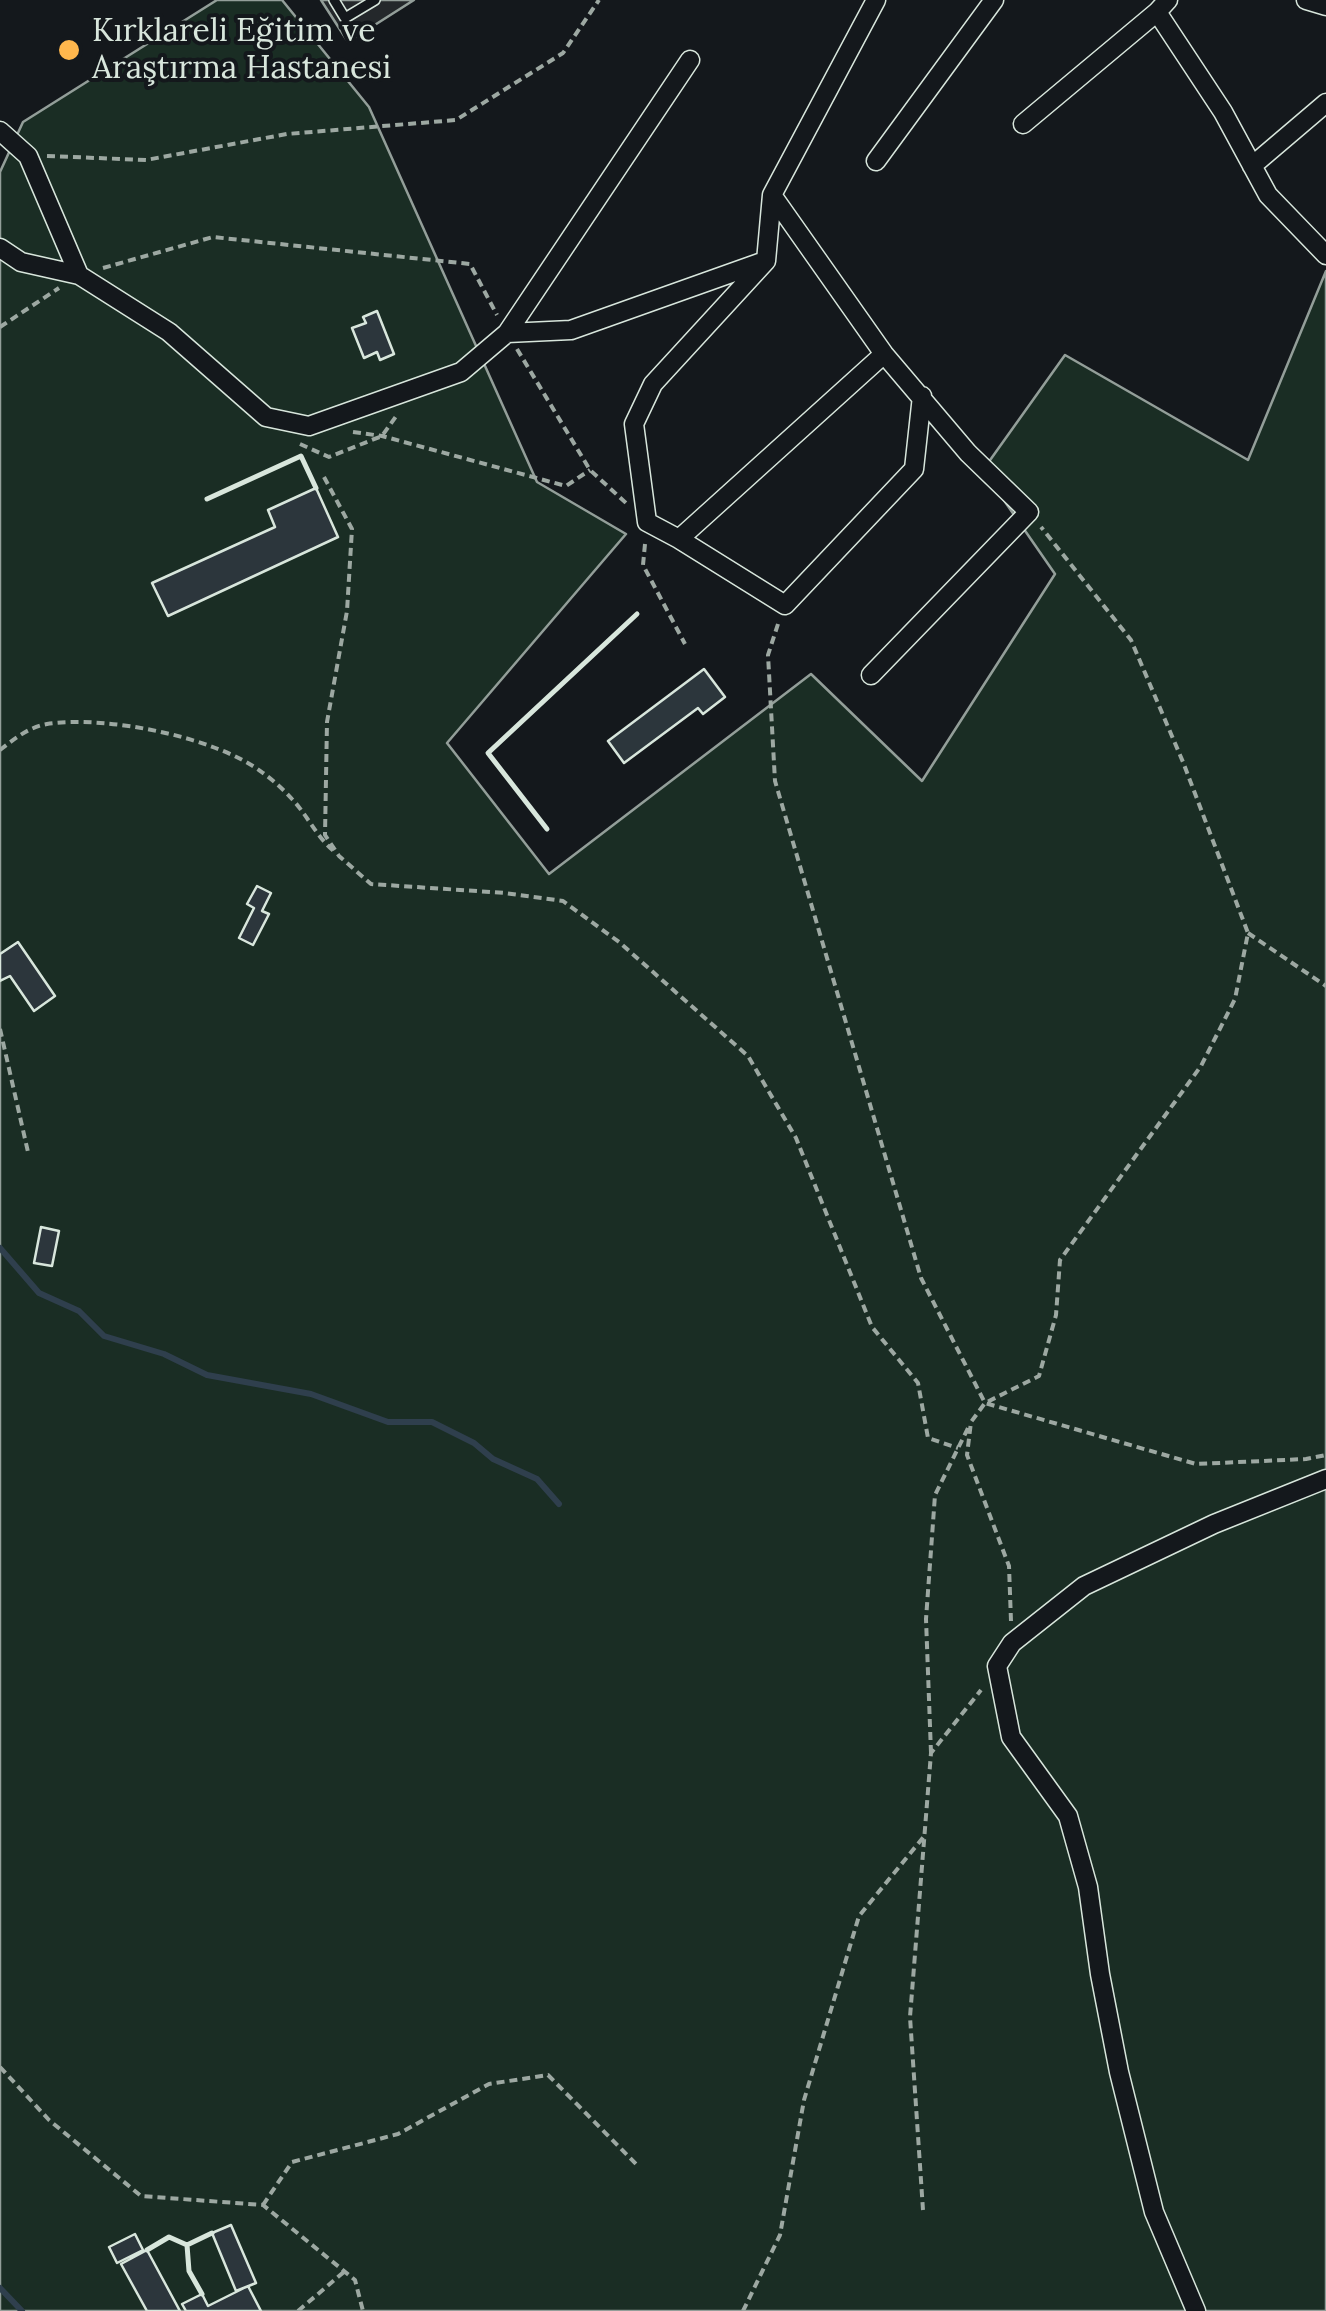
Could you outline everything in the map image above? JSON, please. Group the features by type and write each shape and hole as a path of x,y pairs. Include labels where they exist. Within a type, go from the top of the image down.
{"street":[{"path":"876,0 772,195 766,261 653,384 634,424 647,522 785,605 914,469 922,396"},
{"path":"876,161 994,0"},
{"path":"1306,0 1326,6"},
{"path":"1023,124 1163,6 1268,195 1326,255"},
{"path":"0,248 22,262 79,275 169,332 266,416 309,426 461,372 507,333 690,60"},
{"path":"1252,166 1326,103"},
{"path":"0,130 28,156 79,275"},
{"path":"772,195 884,354 968,452 1029,512 870,676"},
{"path":"507,333 571,330 766,261"},
{"path":"679,539 884,354"},
{"path":"1196,2311 1154,2212 1119,2072 1088,1886 1068,1816 1010,1737 997,1666 1012,1643 1084,1586 1214,1524 1326,1478"}],"lane":[{"path":"334,0 344,18 375,0"}],"path":[{"path":"28,156 146,160 287,134 456,120 563,53 599,0"},
{"path":"0,327 79,275 213,237 470,264 590,470 647,522 644,565 685,644"},
{"path":"346,431 382,436 566,486 590,470"},
{"path":"324,478 352,529 347,611 326,722 325,835 339,856"},
{"path":"923,2210 910,2017 931,1753 926,1620 935,1495 971,1422 985,1404 1039,1376 1056,1315 1060,1260 1201,1066 1235,999 1248,933 1183,762 1131,640 1029,512"},
{"path":"785,605 768,656 775,781 921,1278 985,1404 1196,1464 1326,1455"},
{"path":"0,750 17,736 44,724 104,722 222,750 262,771 293,799 323,843 371,884 504,893 563,902 619,942 748,1056 796,1138 872,1327 918,1382 928,1438 958,1448"},
{"path":"1248,933 1326,986"},
{"path":"0,1029 28,1152"},
{"path":"971,1422 967,1456 1009,1566 1012,1643"},
{"path":"931,1753 997,1666"},
{"path":"743,2311 780,2235 804,2100 858,1916 926,1834"},
{"path":"0,2066 49,2120 141,2196 263,2205 356,2280 362,2311"},
{"path":"263,2205 292,2162 398,2134 489,2084 548,2076 638,2166"},
{"path":"298,2311 345,2272"}],"green space":[{"path":"217,0 282,0 369,107 537,482 626,534 447,743 549,874 811,674 922,781 1055,574 983,470 1065,355 1248,460 1326,271 1326,2311 0,2311 0,172 23,122"}],"shaded area":[{"path":"321,0 414,0 348,42"}],"building":[{"path":"377,311 394,354 380,360 377,352 364,358 352,328 366,323 363,317"},
{"path":"316,488 338,537 168,616 152,583 275,527 268,510"},
{"path":"704,669 725,697 703,714 698,708 624,763 608,741"},
{"path":"257,886 271,893 262,911 269,914 253,945 239,938 254,908 247,904"},
{"path":"18,942 55,996 34,1011 10,976 0,981 0,954"},
{"path":"41,1227 59,1231 52,1266 34,1263"},
{"path":"231,2225 256,2283 236,2291 212,2233"},
{"path":"135,2234 143,2250 117,2263 109,2247"},
{"path":"147,2250 180,2311 147,2311 121,2264"},
{"path":"248,2286 261,2311 186,2311 182,2304 202,2294 208,2306"}],"waterway":[{"path":"0,1248 39,1293 79,1311 104,1336 164,1354 207,1375 311,1394 388,1422 432,1422 474,1443 493,1459 537,1479 559,1504"},
{"path":"0,2288 22,2311"}],"wall":[{"path":"207,499 301,456 316,488"},
{"path":"547,829 488,753 637,614"},
{"path":"147,2250 169,2237 187,2245 212,2233"},
{"path":"187,2245 189,2271 202,2294"}],"place":[{"name":"Kırklareli Eğitim ve Araştırma Hastanesi","path":"69,50"}]}
